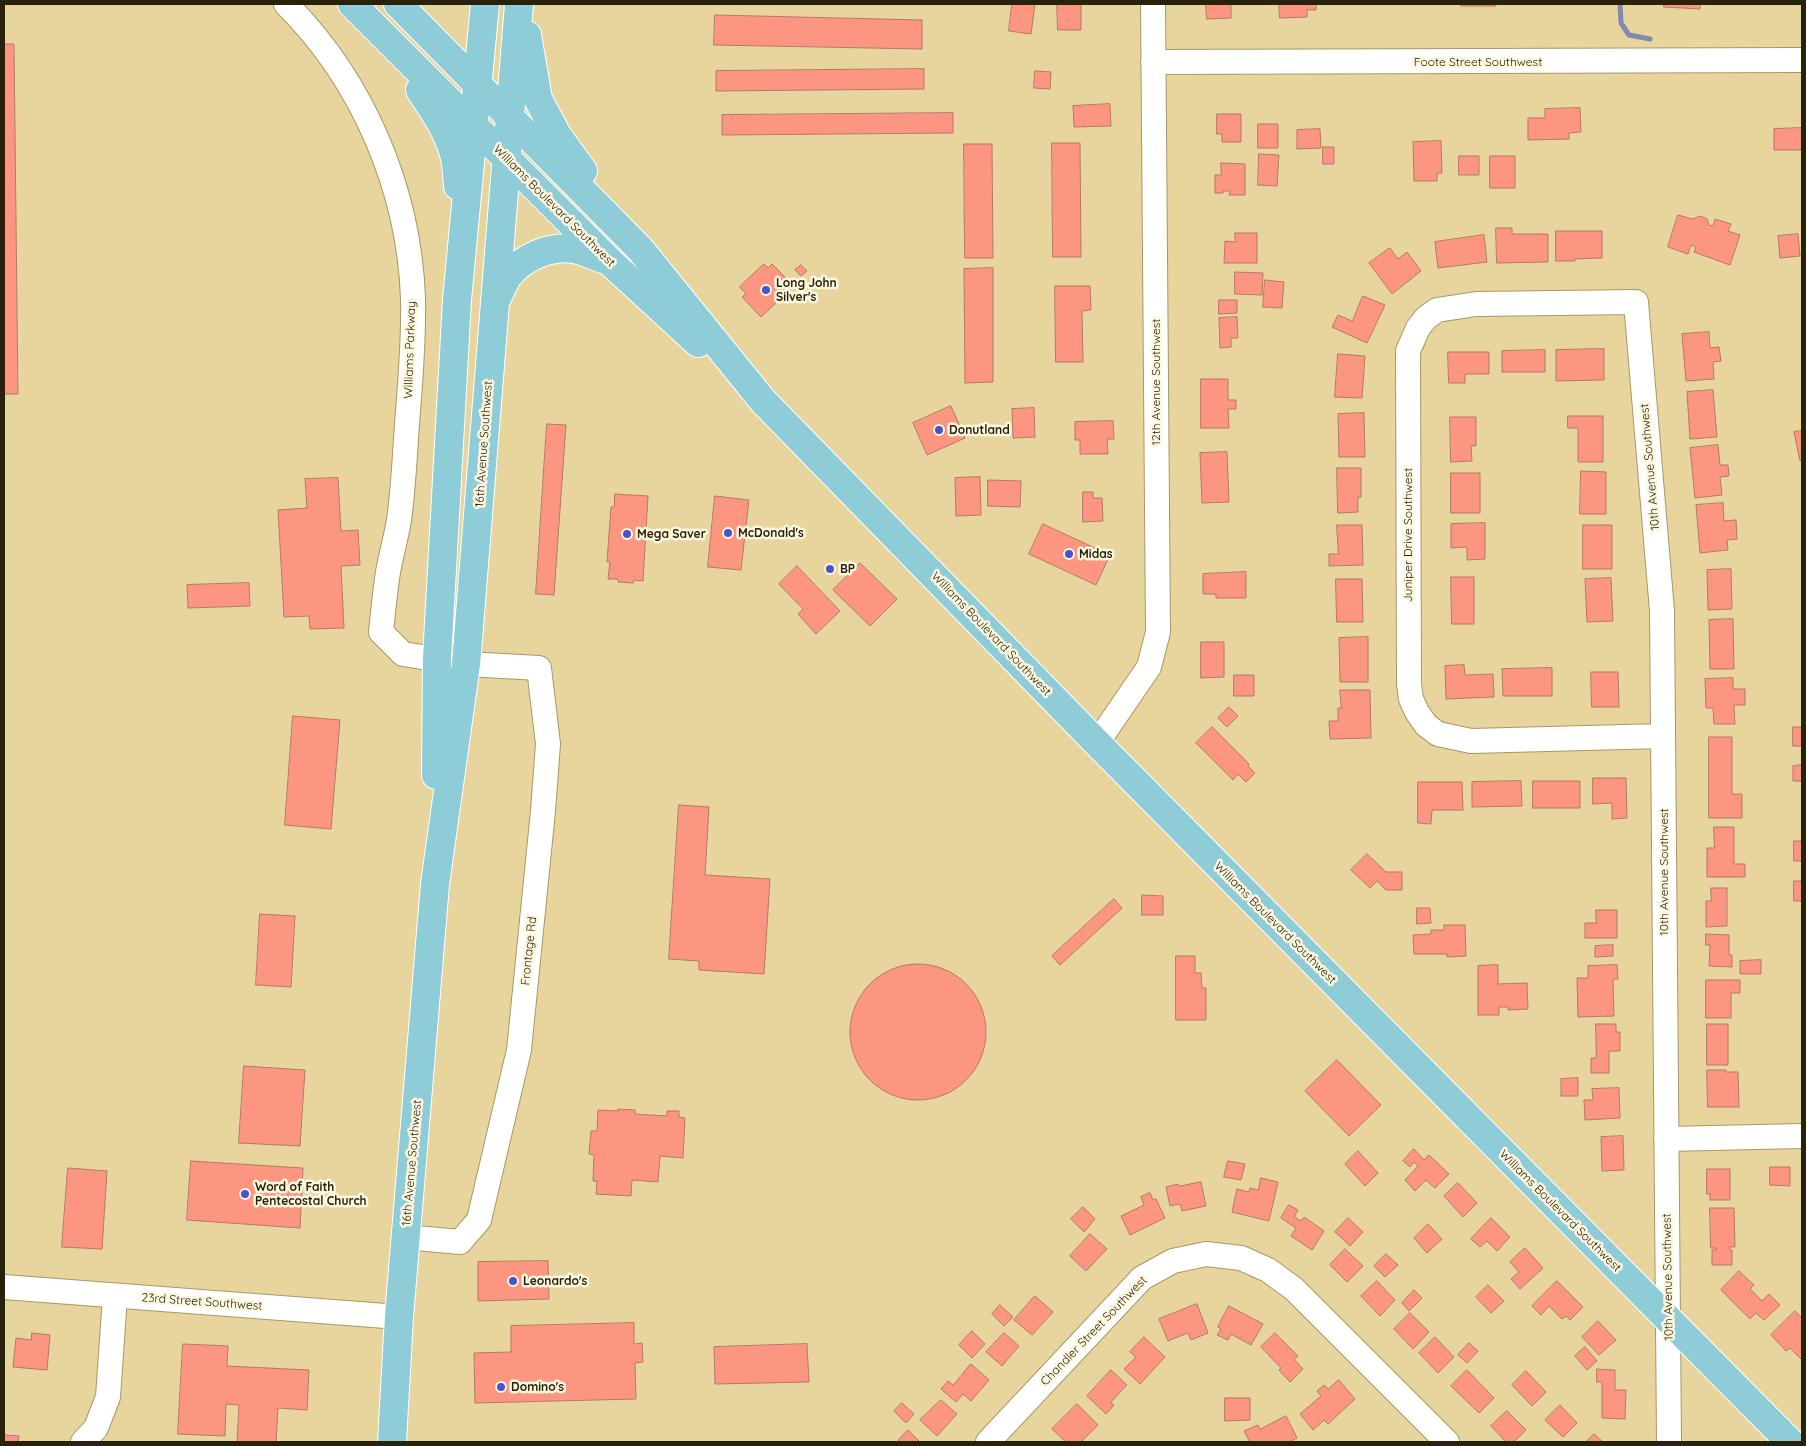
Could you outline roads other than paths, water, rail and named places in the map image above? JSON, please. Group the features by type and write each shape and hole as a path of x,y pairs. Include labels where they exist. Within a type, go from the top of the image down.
{"main road":[{"name":"Williams Boulevard Southwest","path":"352,4 610,262 763,401 1097,743 1790,1442"},
{"name":"Williams Boulevard Southwest","path":"398,4 640,249 763,401"},
{"name":"16th Avenue Southwest","path":"435,884 437,659 457,310 485,4"},
{"name":"16th Avenue Southwest","path":"392,1442 399,1317 435,884 466,664 519,4"},
{"path":"524,4 528,49 538,98 557,135 640,249"},
{"path":"376,28 441,122 450,142 455,158 462,246"},
{"path":"495,304 508,276 525,261 547,250 562,247 576,249 610,262"}],"street":[{"name":"Williams Parkway","path":"286,4 309,27 330,55 360,103 382,150 398,200 408,250 412,298 411,367 399,520 388,572 381,632 403,654 466,664"},
{"name":"12th Avenue Southwest","path":"1097,743 1149,667 1158,632 1153,4"},
{"name":"Foote Street Southwest","path":"1153,62 1802,60"},
{"name":"Juniper Drive Southwest","path":"1636,302 1476,304 1437,310 1426,318 1418,328 1408,351 1409,684 1411,699 1422,718 1438,734 1446,736 1471,741 1662,736"},
{"name":"10th Avenue Southwest","path":"1636,302 1662,611 1669,1442"},
{"name":"Frontage Rd","path":"406,1237 460,1242 479,1220 519,1050 544,811 548,744 539,668 466,664"},
{"path":"1666,1139 1802,1136"},
{"name":"Chandler Street Southwest","path":"988,1442 1142,1278 1173,1261 1206,1254 1241,1258 1268,1270 1294,1290 1447,1442"},
{"name":"23rd Street Southwest","path":"4,1287 399,1317"},
{"path":"83,1442 96,1428 108,1397 115,1296"}],"waterway":[{"path":"1620,4 1621,23 1629,35 1650,39"}],"place":[{"name":"Long John Silver's","path":"766,290"},
{"name":"Donutland","path":"939,430"},
{"name":"McDonald's","path":"728,533"},
{"name":"Mega Saver","path":"627,534"},
{"name":"Midas","path":"1069,554"},
{"name":"BP","path":"830,569"},
{"name":"Word of Faith Pentecostal Church","path":"245,1194"},
{"name":"Leonardo's","path":"513,1281"},
{"name":"Domino's","path":"501,1387"}]}
